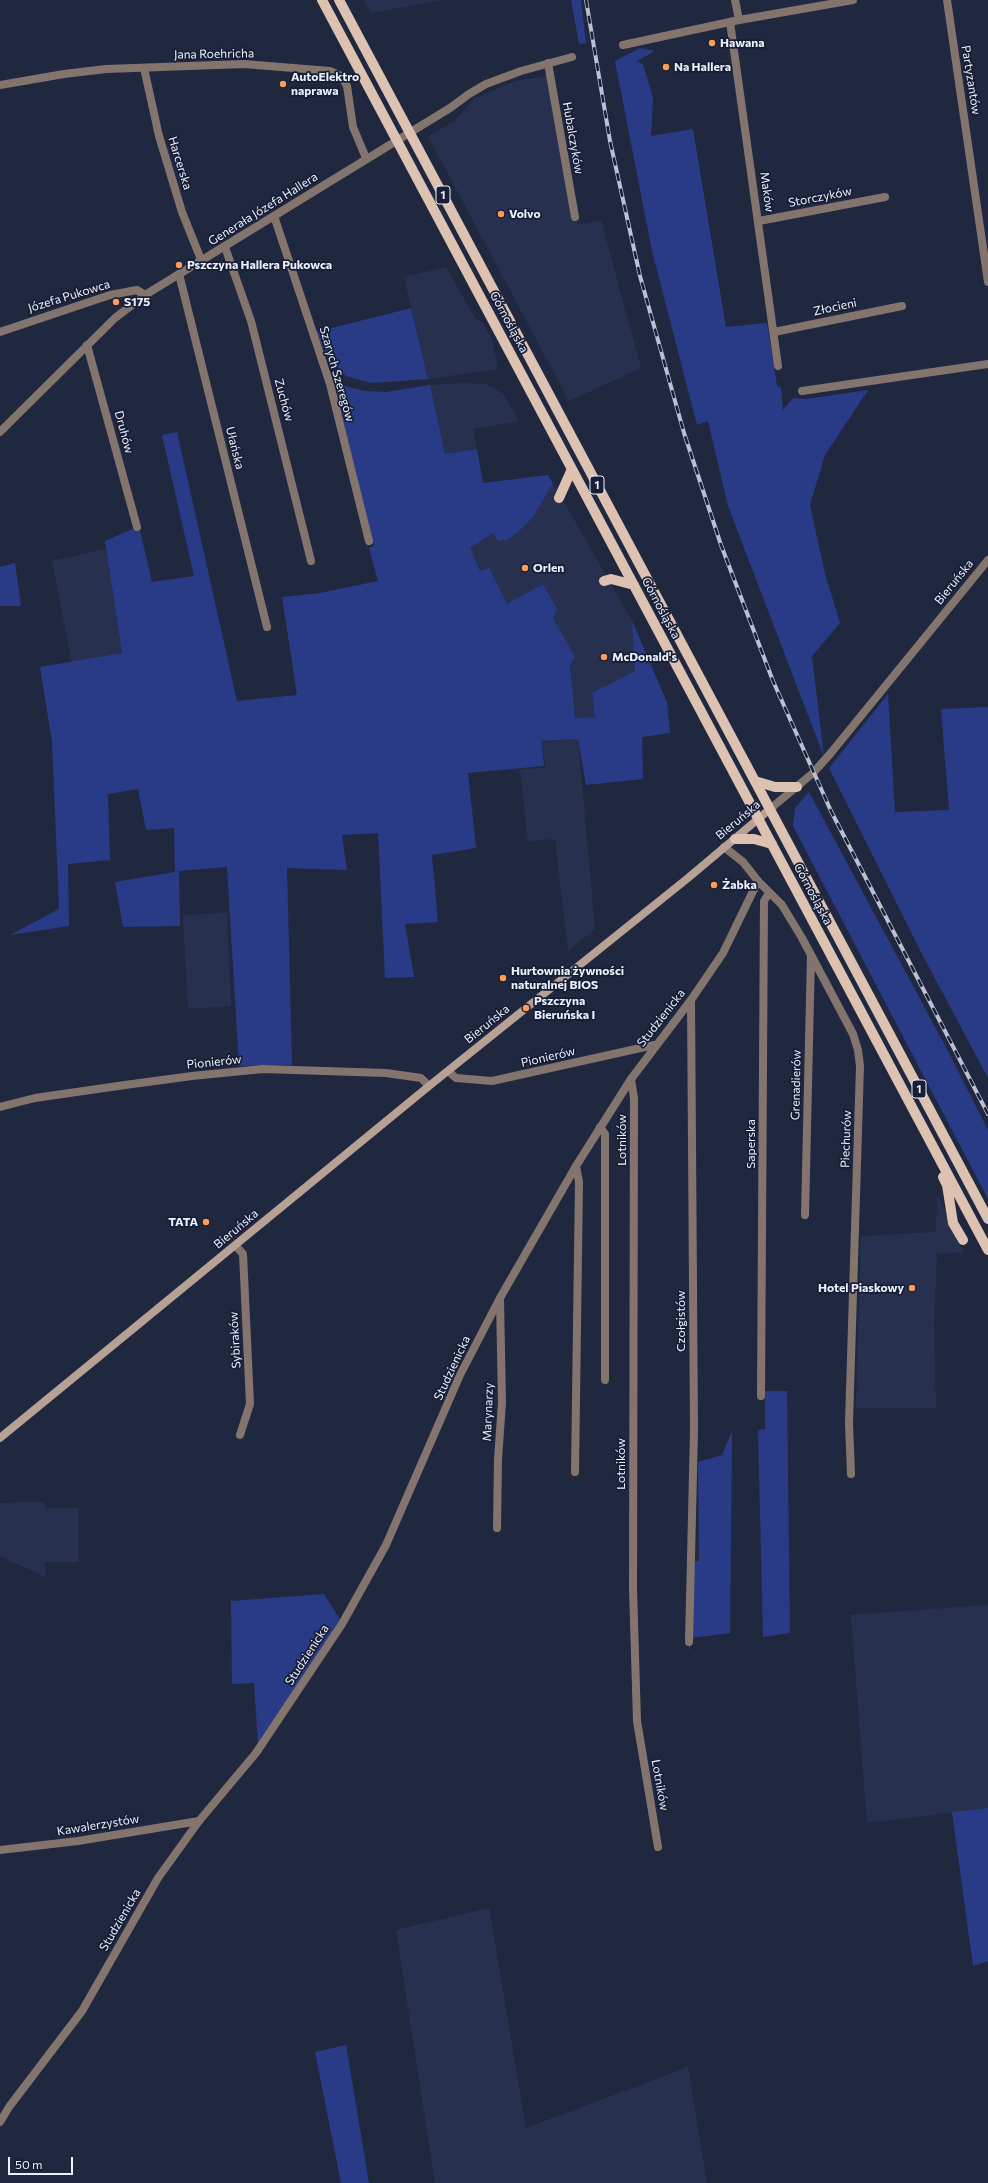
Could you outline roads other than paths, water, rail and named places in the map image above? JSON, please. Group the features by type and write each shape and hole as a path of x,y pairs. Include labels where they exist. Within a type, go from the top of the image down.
{"main road":[{"name":"Górnośląska","path":"322,0 988,1250"},
{"name":"Górnośląska","path":"339,0 988,1219"},
{"path":"559,498 572,468"},
{"path":"604,581 611,579 634,585"},
{"path":"755,780 775,787 797,787"},
{"name":"Bieruńska","path":"0,1438 236,1246 429,1086 770,809"},
{"path":"734,839 754,839 772,844"},
{"path":"938,1155 954,1223 962,1240"}],"street":[{"path":"735,0 739,20"},
{"path":"623,46 739,20 853,0"},
{"name":"Partyzantów","path":"947,0 988,282"},
{"name":"Maków","path":"730,22 759,220 778,366"},
{"name":"Generała Józefa Hallera","path":"0,432 87,344 115,318 145,295 202,262 486,84 548,63 572,57"},
{"name":"Hubalczyków","path":"548,63 575,217"},
{"name":"Jana Roehricha","path":"0,85 64,74 106,69 244,64 330,71 341,76 347,86 353,127 366,158"},
{"name":"Harcerska","path":"144,68 159,136 182,212 202,262"},
{"name":"Storczyków","path":"759,220 885,197"},
{"name":"Szarych Szeregów","path":"274,216 330,384 368,541"},
{"name":"Zuchów","path":"225,247 250,321 311,561"},
{"name":"Ułańska","path":"179,274 267,627"},
{"name":"Józefa Pukowca","path":"0,332 110,295 137,290 145,295"},
{"name":"Złocieni","path":"774,332 902,306"},
{"name":"Druhów","path":"87,344 137,527"},
{"path":"802,391 988,364"},
{"name":"Bieruńska","path":"770,809 797,787 830,754 988,560"},
{"name":"Piechurów","path":"724,847 743,862 758,881 782,905 811,954 853,1034 858,1050 860,1066 849,1423 851,1474"},
{"name":"Studzienicka","path":"0,2122 9,2107 82,2011 158,1878 199,1821 256,1753 342,1624 386,1545 460,1375 500,1298 576,1166 631,1079 654,1045 690,1000 723,953 758,881"},
{"name":"Saperska","path":"761,1396 764,901 769,893"},
{"name":"Grenadierów","path":"805,1215 811,954"},
{"name":"Czołgistów","path":"689,1642 694,1431 690,1000"},
{"name":"Pionierów","path":"448,1071 456,1078 492,1081 654,1045"},
{"name":"Pionierów","path":"0,1107 35,1098 192,1076 262,1069 386,1073 421,1078 429,1086"},
{"name":"Lotników","path":"631,1079 634,1098 632,1589 637,1721 658,1847"},
{"name":"Lotników","path":"600,1128 605,1134 605,1380"},
{"path":"575,1472 579,1182 576,1166"},
{"name":"Sybiraków","path":"236,1246 243,1254 250,1404 240,1435"},
{"name":"Marynarzy","path":"497,1528 498,1460 502,1403 500,1298"},
{"name":"Kawalerzystów","path":"0,1850 78,1841 199,1821"}],"railway":[{"path":"586,0 610,141 640,276 684,433 721,545 773,681 831,811 988,1114"}],"place":[{"name":"Hawana","path":"712,43"},
{"name":"Na Hallera","path":"666,67"},
{"name":"AutoElektro naprawa","path":"283,84"},
{"name":"Volvo","path":"501,214"},
{"name":"Pszczyna Hallera Pukowca","path":"179,265"},
{"name":"S175","path":"116,302"},
{"name":"Orlen","path":"525,568"},
{"name":"McDonald's","path":"604,657"},
{"name":"Żabka","path":"714,885"},
{"name":"Hurtownia żywności naturalnej BIOS","path":"503,978"},
{"name":"Pszczyna Bieruńska I","path":"526,1008"},
{"name":"TATA","path":"206,1222"},
{"name":"Hotel Piaskowy","path":"912,1288"}]}
